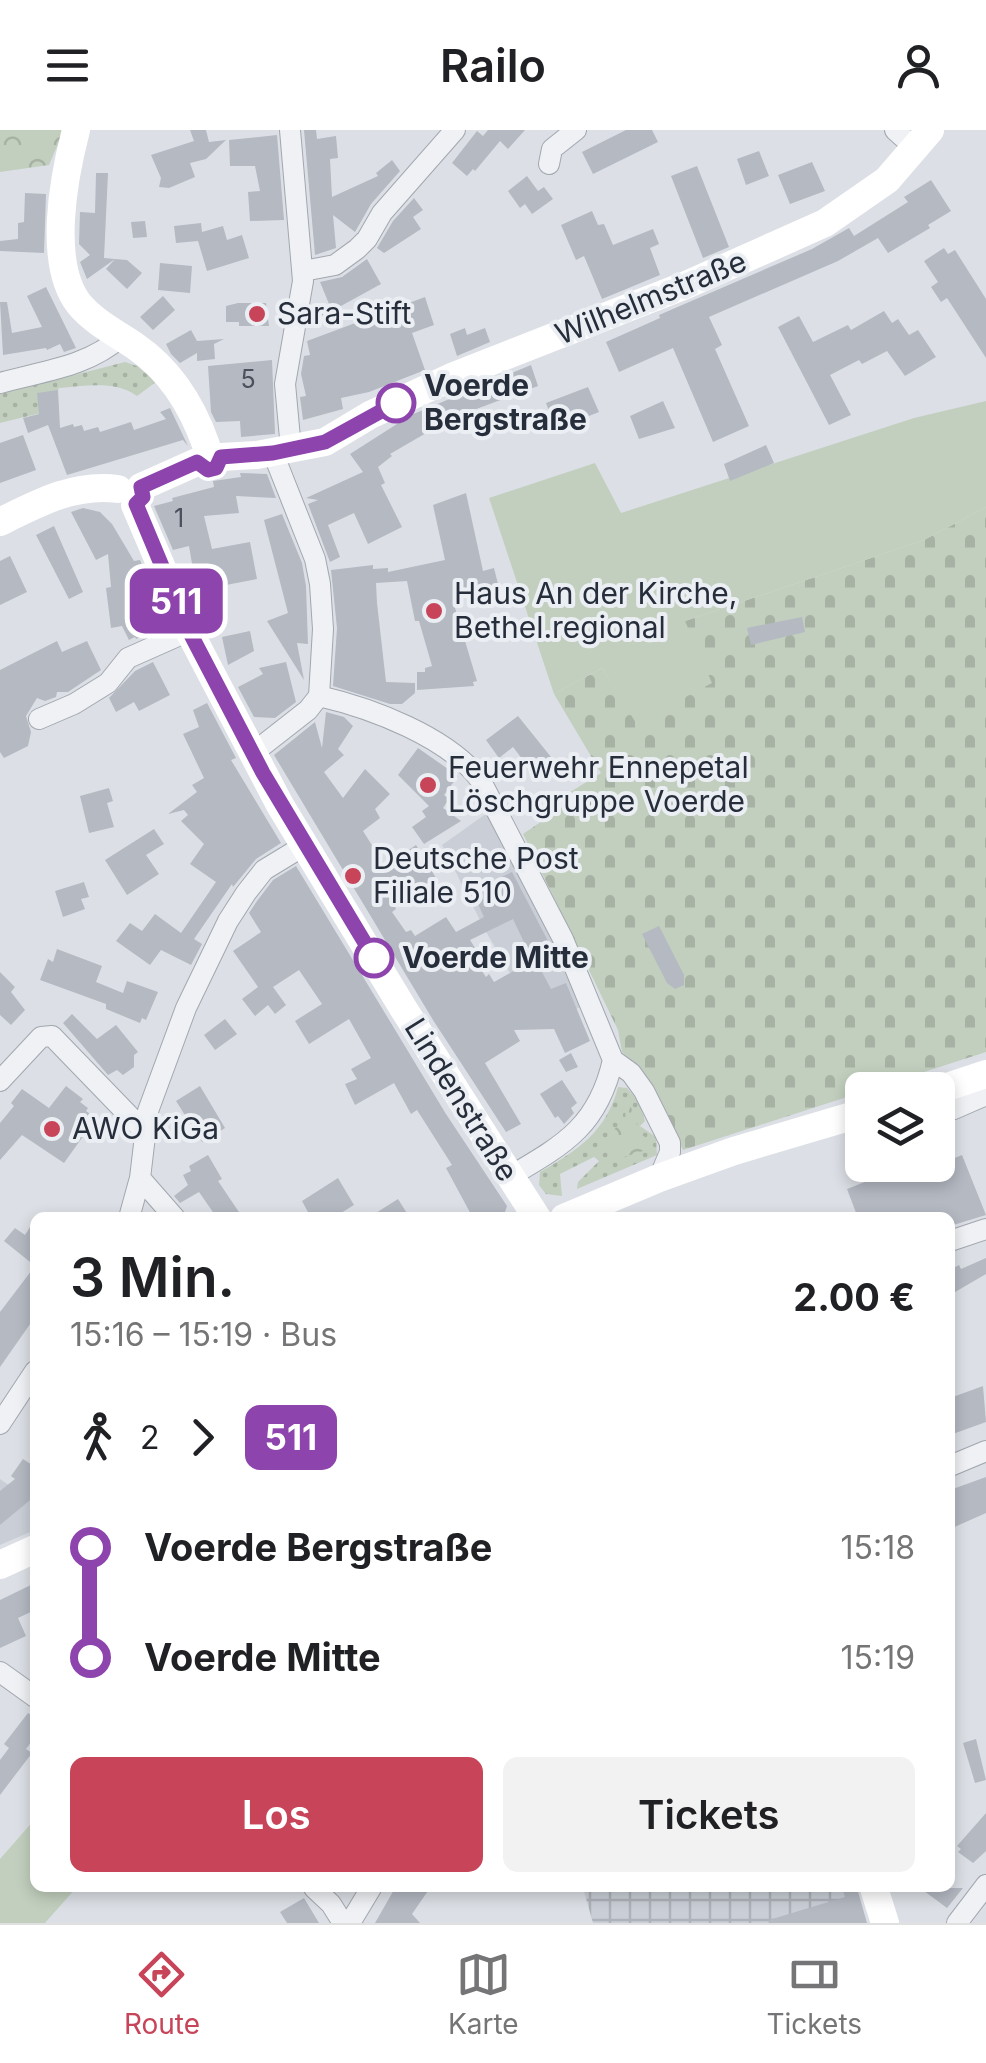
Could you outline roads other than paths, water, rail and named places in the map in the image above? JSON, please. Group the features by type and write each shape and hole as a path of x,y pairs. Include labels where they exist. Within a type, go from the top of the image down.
{"street":[{"path":"76,130 64,200 64,272 78,302 92,317 160,366 180,390 208,455"},
{"path":"253,753 308,710 319,696 323,629 315,559 282,451 285,384 303,271 290,130"},
{"path":"303,271 335,265 358,249 382,213 455,130"},
{"path":"549,164 552,148 576,130"},
{"name":"Wilhelmstraße","path":"132,494 208,455 282,451 325,442 370,415 454,376 686,285 825,223 888,180 914,136"},
{"path":"0,383 79,363 103,353 121,337"},
{"path":"0,522 84,487 132,494"},
{"name":"Lindenstraße","path":"132,494 189,631 253,753 305,845 533,1212"},
{"path":"38,720 108,683 128,658 189,631"},
{"path":"319,696 376,713 425,736 472,768 563,940 613,1060 631,1073 644,1091 670,1143 659,1178"},
{"path":"131,1212 140,1178 143,1130 186,1008 228,921 264,870 305,845"},
{"path":"0,1081 41,1037 52,1036 143,1130"},
{"path":"509,1177 541,1158 588,1120 607,1088 613,1060"},
{"path":"955,1093 986,1074"},
{"path":"955,1098 986,1095"},
{"path":"578,1212 659,1178 845,1118"},
{"path":"140,1178 170,1212"},
{"path":"955,1239 986,1229"},
{"path":"0,1424 30,1379"},
{"path":"955,1464 986,1451"},
{"path":"0,1565 30,1551"},
{"path":"0,1672 30,1693"},
{"path":"957,1923 986,1885"},
{"path":"318,1892 347,1923 368,1892"},
{"path":"875,1892 886,1923"}],"place":[{"name":"Sara-Stift","path":"257,314"},
{"name":"Voerde Bergstraße","path":"396,403"},
{"name":"Haus An der Kirche, Bethel.regional","path":"434,611"},
{"name":"Feuerwehr Ennepetal Löschgruppe Voerde","path":"428,785"},
{"name":"Deutsche Post Filiale 510","path":"353,876"},
{"name":"Voerde Mitte","path":"374,958"},
{"name":"AWO KiGa","path":"52,1129"}]}
